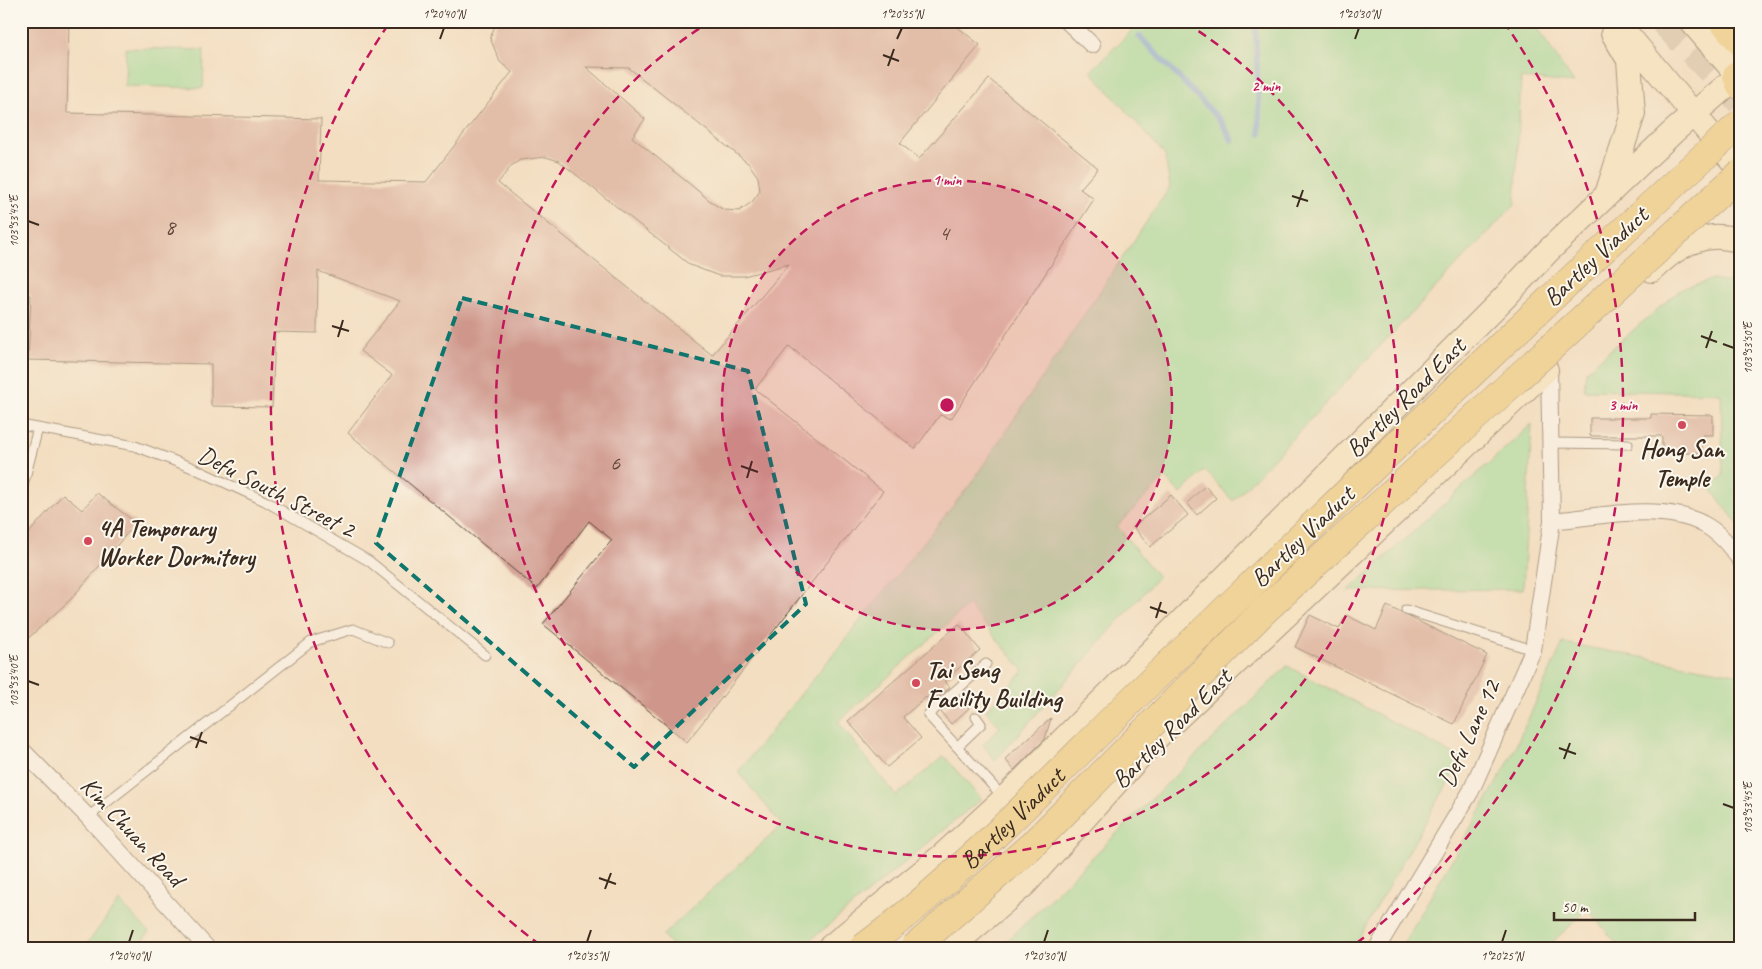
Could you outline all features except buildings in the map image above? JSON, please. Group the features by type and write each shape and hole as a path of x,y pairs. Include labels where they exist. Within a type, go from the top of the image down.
{"highway":[{"path":"1723,21 1741,42"},
{"name":"Bartley Viaduct","path":"844,945 898,922 987,845 1127,704 1612,239 1741,123"},
{"name":"Bartley Viaduct","path":"914,948 1032,845 1265,610 1741,172"}],"main road":[{"path":"1606,198 1633,114 1629,60 1607,21"},
{"path":"1616,21 1741,172"},
{"path":"1691,21 1740,79"},
{"name":"Bartley Road East","path":"844,945 1004,799 1504,298 1548,251 1694,114 1740,79"},
{"name":"Bartley Road East","path":"950,948 1025,884 1157,738 1663,260 1684,246 1702,239 1714,237 1741,240"},
{"path":"1264,538 1262,567 1269,580 1281,591 1307,595"},
{"path":"844,945 863,937 881,948"}],"street":[{"path":"1067,21 1092,45"},
{"name":"Defu Lane 12","path":"1377,948 1471,791 1533,650 1552,521 1549,368"},
{"path":"1528,387 1550,405"},
{"path":"1552,521 1640,513 1672,514 1703,524 1726,540 1741,561"},
{"name":"Kim Chuan Road","path":"21,749 88,817 207,948"}],"lane":[{"name":"Defu South Street 2","path":"21,425 134,446 193,468 265,501 369,561 486,655"},
{"path":"21,493 38,428"},
{"path":"1550,443 1628,444"},
{"path":"1406,610 1533,650"},
{"path":"88,817 311,642 354,629 388,642"},
{"path":"986,664 928,715 1004,799"},
{"path":"957,747 982,724 976,717"}],"highlighted area":[{"path":"462,298 748,371 806,604 634,767 376,543"}],"green space":[{"path":"1127,21 1351,21 1359,29 1366,21 1532,21 1574,83 1521,78 1515,204 1233,501 1205,470 1181,494 1165,477 1117,526 1158,577 995,761 983,745 1000,727 986,710 1024,671 968,605 838,722 896,796 944,756 981,799 801,948 674,948 663,935 782,825 738,772 970,485 1170,187 1165,155 1091,71 1133,29"},
{"path":"126,48 204,50 203,88 125,86"},
{"path":"1713,279 1741,285 1741,528 1711,489 1723,475 1721,393 1584,390 1586,371 1681,289"},
{"path":"1532,424 1523,589 1348,591"},
{"path":"1563,643 1741,675 1741,934 1723,948 1620,948 1588,909 1546,948 1401,948 1508,763"},
{"path":"1287,666 1462,759 1353,948 1000,948"},
{"path":"119,901 149,932 137,948 84,948"}],"waterway":[{"path":"1255,21 1260,134"},
{"path":"1139,36 1221,121 1232,140"}],"tunnel":[{"path":"1663,21 1741,102"}],"place":[{"name":"Hong San Temple","path":"1682,425"},
{"name":"4A Temporary Worker Dormitory","path":"88,541"},
{"name":"Tai Seng Facility Building","path":"916,683"}]}
